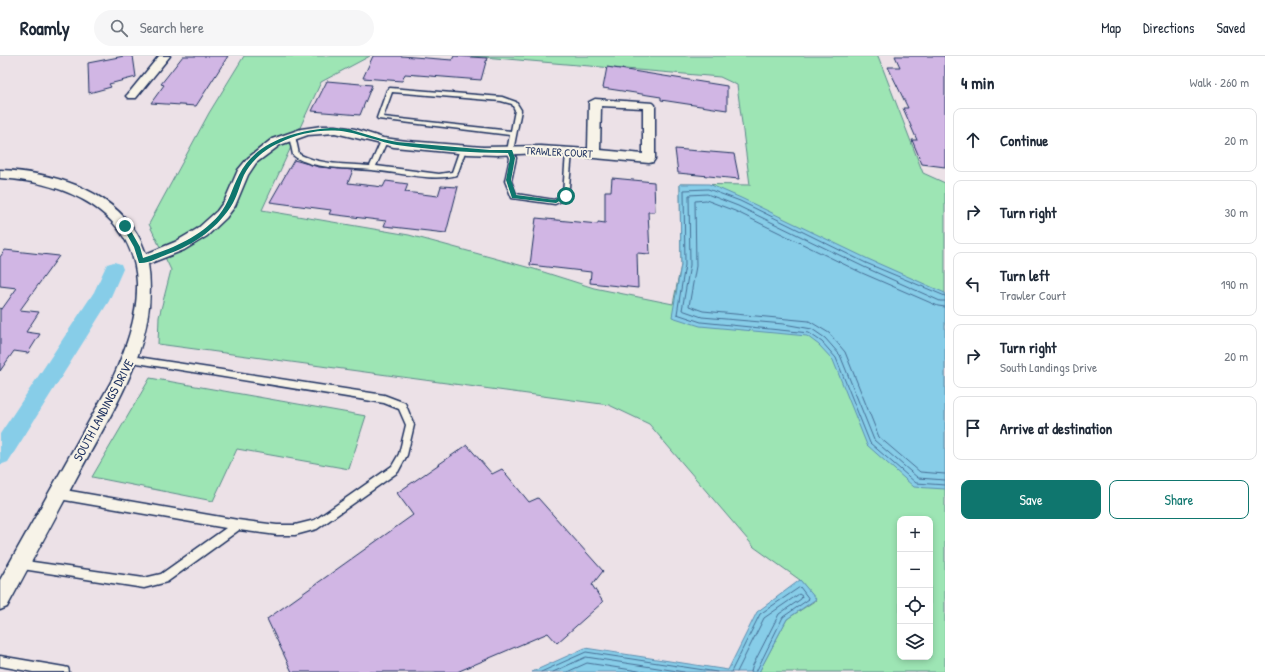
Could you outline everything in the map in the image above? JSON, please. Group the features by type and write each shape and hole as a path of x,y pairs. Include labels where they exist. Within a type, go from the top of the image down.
{"street":[{"path":"132,96 165,56"},
{"name":"TRAWLER COURT","path":"141,261 171,251 191,241 208,229 221,216 231,202 242,175 249,164 262,151 277,142 311,131 330,129 348,131 384,141 462,149 510,151 546,150 649,159 649,105 595,102 594,154"},
{"name":"SOUTH LANDINGS DRIVE","path":"0,174 32,176 49,180 78,191 102,204 125,226 137,247 145,287 142,319 131,359 118,386 0,600"}],"lane":[{"path":"513,133 380,118 390,90 502,99 514,103 518,110 510,151 512,158 508,180 514,196 556,202 566,196 569,152"},
{"path":"292,136 296,155 302,159 439,176 455,174 462,149"},
{"path":"372,168 384,141"},
{"path":"59,494 238,526 277,530 295,530 317,524 395,469 403,455 410,425 402,406 384,398 131,359"},
{"path":"19,565 144,583 163,578 238,526"},
{"path":"0,661 25,669 64,672"}],"green space":[{"path":"244,56 370,56 321,82 262,210 409,235 534,269 594,288 673,304 681,265 680,184 750,185 737,85 720,77 471,56 878,56 923,173 945,183 945,672 759,672 787,619 816,600 800,580 754,547 649,424 609,405 158,344 159,317 171,270 149,224 209,113"},
{"path":"150,378 366,416 349,469 237,449 213,501 92,477"}],"water":[{"path":"680,184 709,184 868,259 945,293 945,489 914,487 867,445 833,360 819,345 807,336 700,326 672,317 681,265"},
{"path":"800,580 816,599 787,619 759,672 532,672 585,648 728,670 757,612"}],"building":[{"path":"124,56 133,56 136,77 109,84 111,87 89,93 88,63"},
{"path":"183,56 228,56 196,106 151,103 164,85 161,84"},
{"path":"373,56 401,56 452,60 454,56 487,58 481,80 405,74 402,81 363,78"},
{"path":"895,56 945,56 945,167 922,164 912,140 917,140 903,108 908,108 888,67 900,67"},
{"path":"607,67 727,86 727,110 661,100 661,97 603,88"},
{"path":"327,81 372,85 360,115 312,111"},
{"path":"675,149 734,154 739,179 678,173"},
{"path":"294,160 319,167 353,170 348,183 383,187 386,181 408,184 405,192 438,196 441,186 458,187 446,233 384,226 386,221 329,214 331,210 270,202"},
{"path":"612,178 654,182 655,212 648,212 650,254 637,253 638,288 590,283 591,272 530,265 536,218 598,224 598,222 605,223 605,191 611,191"},
{"path":"5,250 59,256 20,310 39,312 26,332 40,334 28,353 14,351 0,371 0,308 2,309 17,288 0,286 0,257"},
{"path":"467,445 492,474 502,469 529,502 538,498 603,571 592,585 603,602 557,643 548,633 457,672 292,672 267,619 413,515 397,493"}],"waterway":[{"path":"0,454 102,296 114,269"}],"route":[{"path":"125,226 131,234 137,247 141,261 171,251 191,241 208,229 221,216 231,202 242,175 249,164 262,151 277,142 295,135 311,131 330,129 348,131 382,141 397,143 433,147 510,151 512,158 508,180 510,189 514,196 556,202 566,196"}]}
